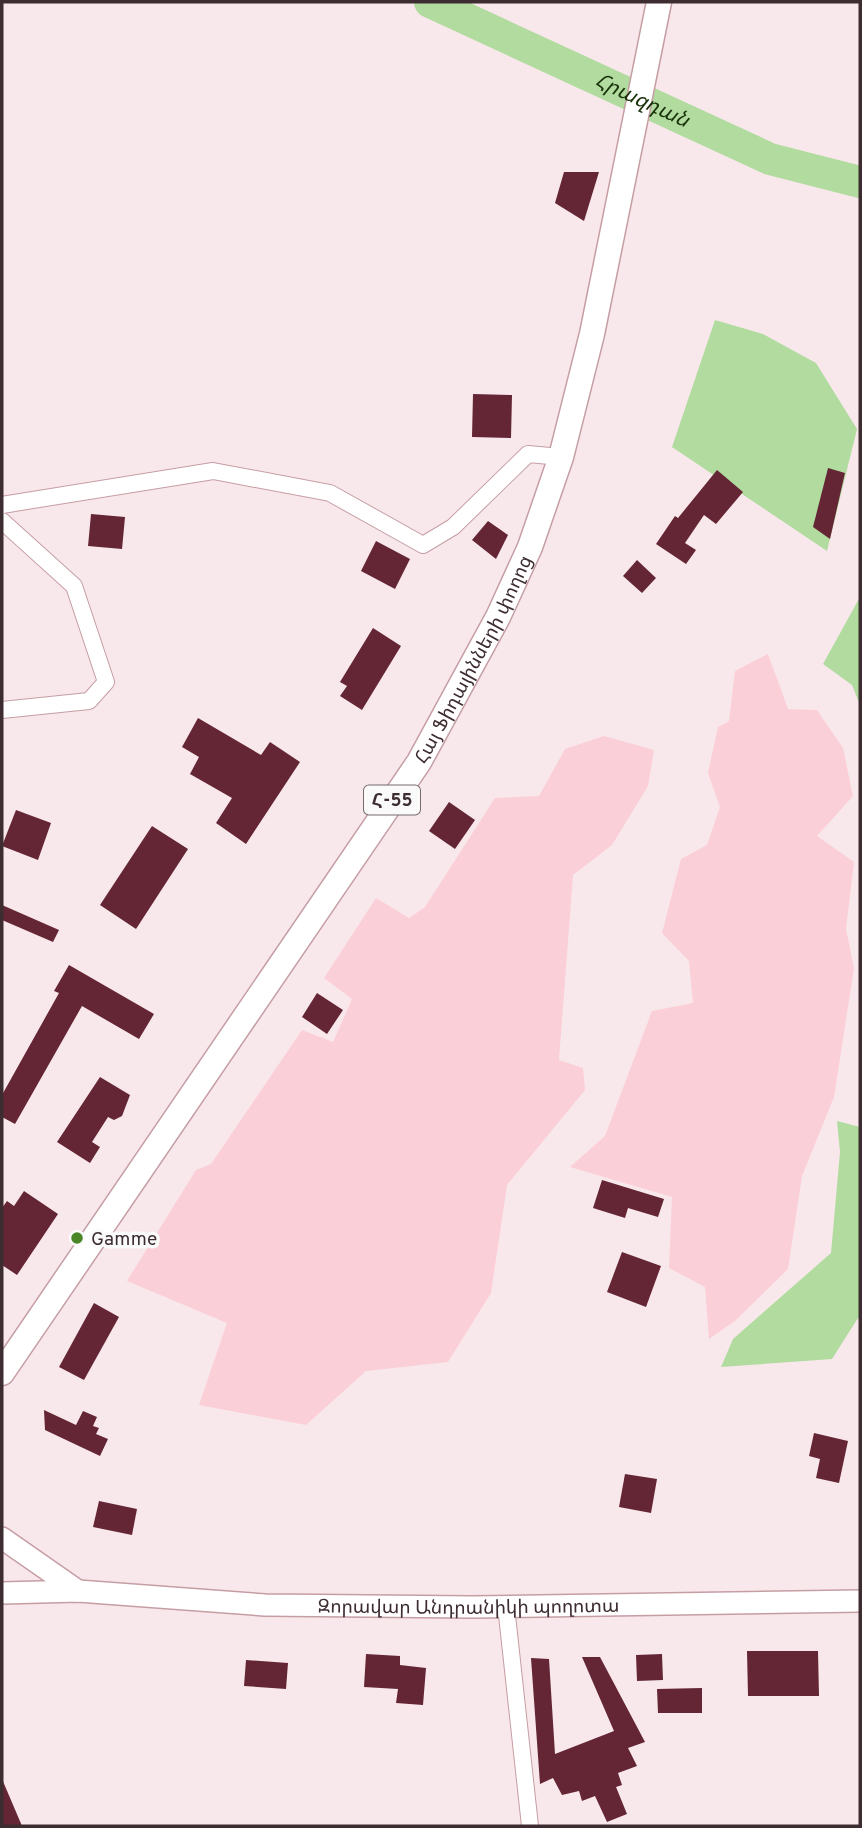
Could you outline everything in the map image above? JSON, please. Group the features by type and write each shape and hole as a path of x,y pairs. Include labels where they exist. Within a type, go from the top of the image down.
{"main road":[{"name":"Հայ Ֆիդայինների փողոց","path":"2,1374 419,762 498,617 530,547 561,457 592,334 659,2"},
{"path":"2,1538 78,1591"},
{"name":"Զորավար Անդրանիկի պողոտա","path":"2,1593 78,1591 265,1605 506,1606 860,1601"}],"street":[{"path":"2,505 213,471 330,493 422,545 453,527 528,454 561,457"},
{"path":"2,521 74,586 106,682 89,701 2,710"},
{"path":"506,1606 530,1826"}],"shaded area":[{"path":"715,320 763,334 816,363 857,429 827,551 672,447"},
{"path":"860,597 860,705 852,685 823,664"},
{"path":"768,654 788,709 817,710 843,748 853,796 817,836 854,862 846,929 854,968 834,1097 802,1176 788,1269 735,1321 709,1339 705,1287 669,1268 672,1197 570,1167 605,1136 652,1011 693,1003 689,961 662,933 681,859 707,845 720,807 708,773 718,727 729,721 735,671"},
{"path":"604,736 654,750 648,786 612,845 573,875 559,1060 583,1068 585,1090 507,1185 491,1293 448,1362 366,1371 306,1425 199,1405 227,1323 127,1281 196,1170 211,1164 302,1030 333,1042 352,999 324,978 376,898 409,918 425,907 495,798 539,796 565,749"},
{"path":"837,1121 860,1127 860,1321 858,1318 832,1359 721,1367 733,1339 831,1253 840,1152"}],"building":[{"path":"564,172 599,172 584,221 555,203"},
{"path":"473,394 512,395 511,438 472,437"},
{"path":"828,468 845,473 830,539 813,527"},
{"path":"717,470 743,492 716,524 704,515 685,543 696,550 686,564 656,544 675,516 678,518"},
{"path":"91,514 125,517 122,549 88,546"},
{"path":"488,521 508,535 496,559 472,540"},
{"path":"376,541 410,559 395,589 361,571"},
{"path":"637,560 656,578 642,593 623,576"},
{"path":"373,628 401,646 362,710 340,696 347,686 340,682"},
{"path":"198,718 261,755 270,742 300,762 246,844 216,823 232,798 190,774 199,757 182,747"},
{"path":"449,802 475,820 455,849 429,831"},
{"path":"16,810 51,823 38,860 2,846"},
{"path":"152,826 188,849 136,929 100,905"},
{"path":"2,905 59,930 53,942 2,920"},
{"path":"69,965 154,1014 139,1039 82,1006 15,1124 2,1117 2,1095 59,993 54,991"},
{"path":"317,993 343,1010 327,1034 302,1017"},
{"path":"100,1077 130,1095 122,1116 114,1120 108,1117 92,1142 100,1147 90,1163 57,1142"},
{"path":"602,1180 664,1199 658,1217 628,1208 625,1218 593,1208"},
{"path":"24,1191 58,1214 17,1275 2,1265 2,1208 7,1201 14,1206"},
{"path":"622,1252 661,1266 646,1307 607,1292"},
{"path":"94,1303 119,1317 84,1380 59,1367"},
{"path":"44,1410 76,1425 83,1411 97,1417 93,1426 99,1428 96,1434 108,1439 100,1456 45,1430"},
{"path":"814,1433 848,1441 839,1483 816,1478 820,1459 809,1456"},
{"path":"625,1474 657,1479 651,1513 619,1507"},
{"path":"99,1501 137,1509 132,1535 93,1527"},
{"path":"747,1651 818,1651 819,1696 748,1696"},
{"path":"366,1654 400,1656 400,1665 426,1668 423,1705 396,1703 398,1689 364,1687"},
{"path":"662,1654 663,1680 637,1681 636,1655"},
{"path":"582,1657 600,1657 645,1742 628,1748 637,1766 618,1773 622,1785 616,1787 627,1814 607,1822 595,1796 582,1801 579,1791 562,1795 553,1778 540,1784 531,1658 549,1659 555,1754 614,1731"},
{"path":"246,1660 288,1663 286,1689 244,1686"},
{"path":"702,1688 702,1713 658,1713 657,1689"},
{"path":"2,1779 22,1826 2,1826"}],"waterway":[{"name":"Հրազդան","path":"430,2 770,159 860,182"}],"place":[{"name":"Gamme","path":"77,1238"}]}
